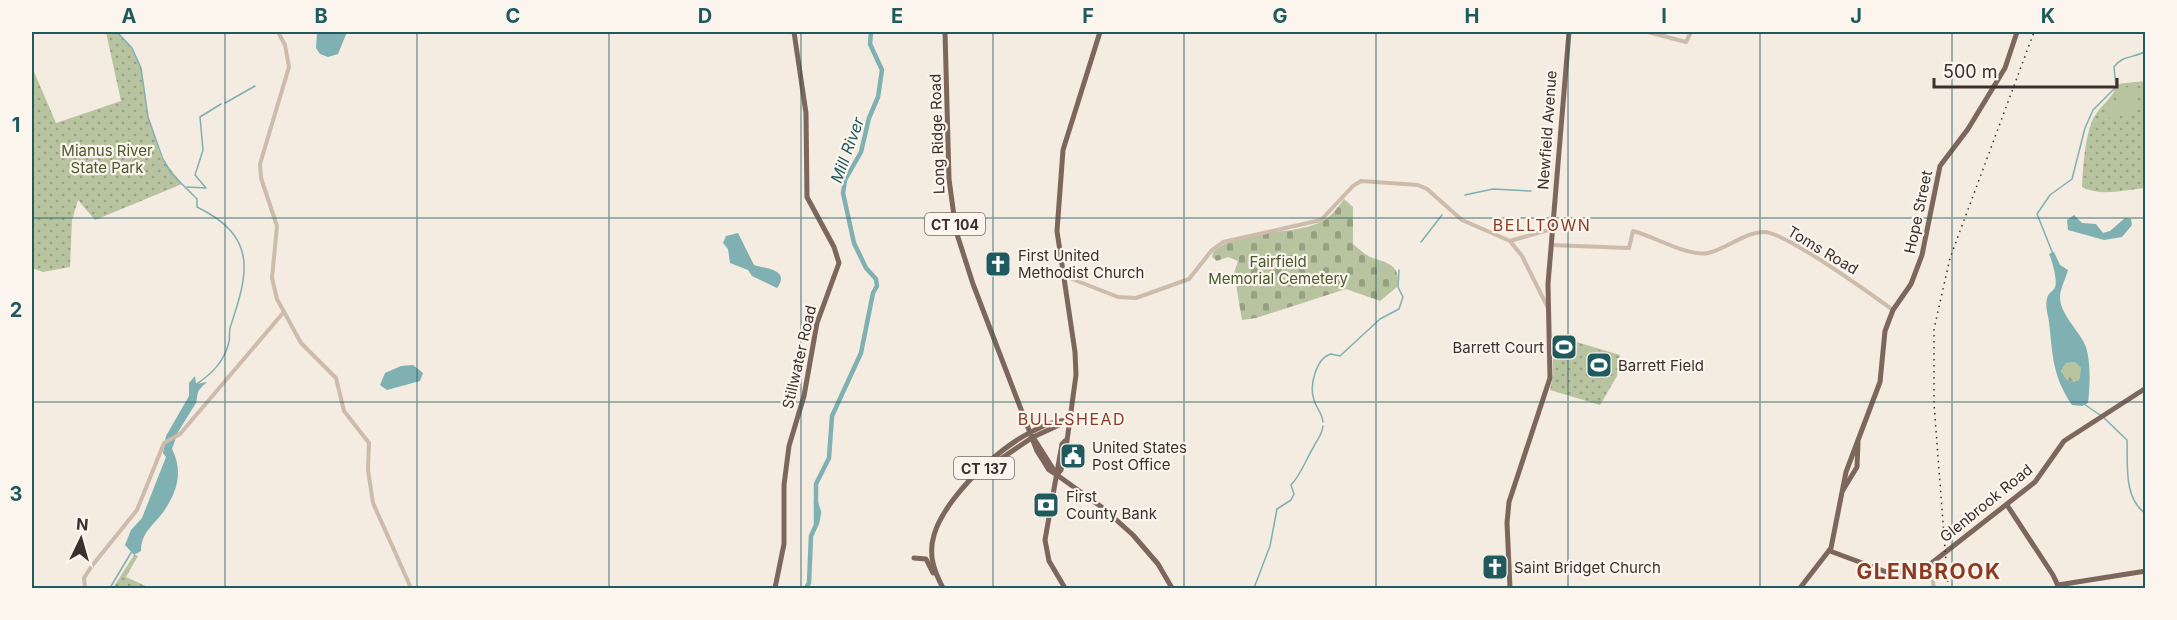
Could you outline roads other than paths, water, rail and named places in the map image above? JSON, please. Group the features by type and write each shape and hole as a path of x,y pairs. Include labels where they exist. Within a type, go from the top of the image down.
{"main road":[{"name":"Stillwater Road","path":"775,588 784,544 784,485 789,446 804,396 819,315 839,263 834,247 807,197 806,113 794,32"},
{"name":"Long Ridge Road","path":"945,32 949,179 956,231 973,284 1032,434 1057,475 1065,483 1103,508 1133,535 1158,564 1172,588"},
{"path":"1065,588 1046,552 1045,540 1069,420 1076,364 1057,231 1063,150 1100,32"},
{"name":"Newfield Avenue","path":"1510,588 1507,523 1509,502 1550,375 1548,306 1551,245 1569,32"},
{"name":"Hope Street","path":"1800,588 1830,551 1842,492 1857,467 1858,443 1879,385 1882,342 1893,310 1911,284 1921,261 1940,166 1968,129 2005,68 2018,32"},
{"name":"Glenbrook Road","path":"1930,565 2007,506 2039,478 2064,441 2145,388"},
{"name":"CT 137","path":"945,588 936,575 933,550 940,524 949,506 994,463 1032,434 1047,424 1069,420"},
{"path":"1065,441 1063,474 1073,487"},
{"path":"1057,475 1063,464"},
{"path":"1054,495 1058,487 1065,483"},
{"path":"2007,506 2058,587 2145,571"},
{"name":"CT 137","path":"933,550 945,588"},
{"path":"1830,551 1889,573 1918,571 1930,565"},
{"path":"914,558 921,554 936,575"}],"street":[{"path":"278,32 285,45 289,67 260,164 261,178 277,226 272,278 283,313 309,354 331,370 336,378 344,411 369,443 368,470 373,503 411,588"},
{"path":"1648,32 1671,36 1686,42 1691,32"},
{"path":"1062,275 1121,297 1138,297 1189,279 1212,250 1223,242 1322,220 1353,186 1363,181 1423,187 1462,220 1510,241 1522,256 1548,306"},
{"path":"1510,241 1552,229"},
{"name":"Toms Road","path":"1551,245 1629,248 1633,231 1703,254 1758,233 1770,233 1855,282 1893,310"},
{"path":"85,588 83,582 87,573 111,540 138,510 165,442 177,436 283,313"},
{"path":"1930,565 1934,588"}],"water":[{"path":"317,32 347,32 338,54 328,57 320,54 316,48"},
{"path":"2074,215 2082,223 2096,224 2103,233 2110,231 2125,218 2131,219 2132,225 2122,237 2104,240 2068,230 2067,220"},
{"path":"738,233 754,265 779,273 781,277 777,288 752,276 748,270 730,263 728,249 723,243 726,236"},
{"path":"2054,252 2060,265 2068,270 2061,291 2061,304 2088,354 2090,375 2088,403 2082,406 2072,405 2065,394 2054,365 2046,305 2048,295 2054,289 2056,282 2049,254","holes":["2075,362 2081,368 2079,380 2073,382 2067,380 2061,371 2066,363"]},
{"path":"413,365 423,373 420,381 387,390 380,385 385,373 401,366"},
{"path":"195,376 196,384 207,382 199,390 196,403 178,432 172,449 178,473 176,488 164,511 143,539 141,551 134,555 125,545 131,530 142,518 166,457 163,453 166,436 189,396 189,383"}],"waterway":[{"path":"117,32 132,48 141,68 148,117 162,157 171,173 197,199 197,207 231,231 244,258 241,291 230,328 227,349 216,367 195,385"},
{"name":"Mill River","path":"806,588 809,583 811,536 816,525 816,484 829,458 832,416 861,353 873,293 877,286 876,279 866,268 854,243 843,193 845,180 861,152 869,118 878,97 882,70 870,44 871,32"},
{"path":"2053,254 2037,214 2050,195 2072,179 2085,128 2093,110 2116,87 2114,67 2121,60 2146,51"},
{"path":"225,103 255,86"},
{"path":"187,187 206,188 195,175 203,150 200,117 221,104"},
{"path":"1465,195 1493,189 1531,191"},
{"path":"1421,242 1442,215"},
{"path":"1323,422 1313,394 1315,373 1321,361 1326,357 1331,354 1340,356 1380,319 1399,309 1403,297 1398,287 1399,270"},
{"path":"2084,404 2100,415"},
{"path":"2104,418 2127,440 2130,490 2133,499 2146,514"},
{"path":"1254,588 1270,546 1277,509 1291,500 1294,494 1291,485 1301,471 1323,426"},
{"name":"Mill River","path":"816,503 819,512 817,523"},
{"path":"110,588 132,551"}],"railway":[{"path":"1948,588 1934,404 1934,329 1950,258 2034,32"}],"place":[{"name":"First United Methodist Church","path":"998,264"},
{"name":"Barrett Court","path":"1564,347"},
{"name":"Barrett Field","path":"1599,365"},
{"name":"United States Post Office","path":"1073,456"},
{"name":"First County Bank","path":"1046,505"},
{"name":"Saint Bridget Church","path":"1495,567"}],"district":[{"name":"BELLTOWN","path":"1542,225"},
{"name":"BULLSHEAD","path":"1072,419"},
{"name":"GLENBROOK","path":"1929,571"}],"park label":[{"name":"Mianus River State Park","path":"107,158"},
{"name":"Fairfield Memorial Cemetery","path":"1278,270"}]}
